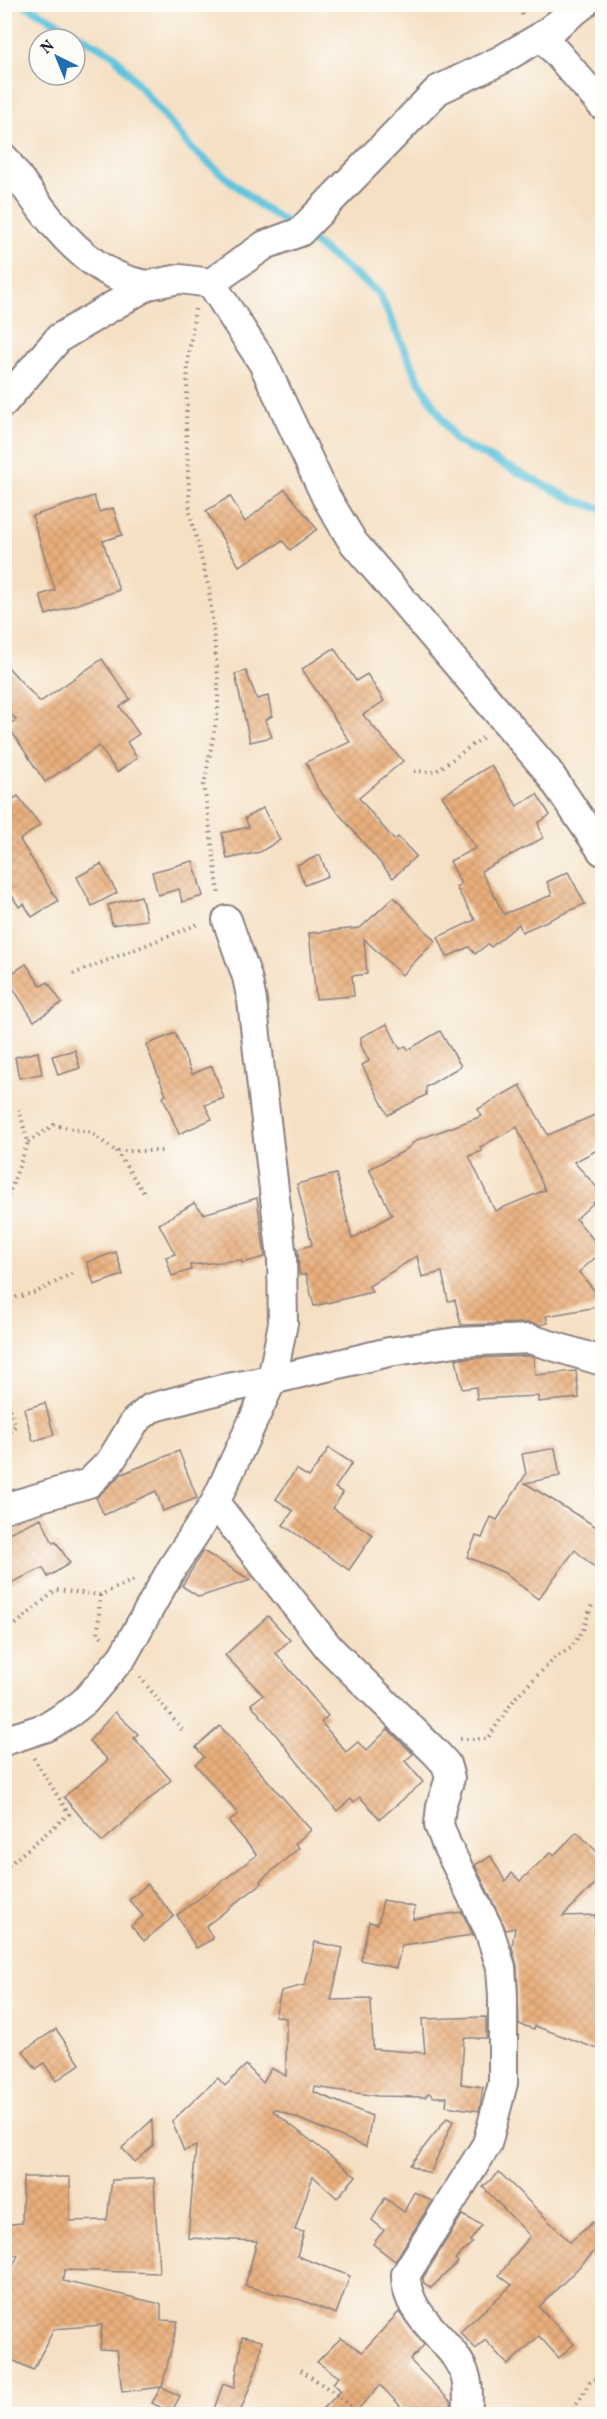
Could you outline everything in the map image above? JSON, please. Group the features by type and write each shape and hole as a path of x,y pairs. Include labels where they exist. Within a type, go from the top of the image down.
{"street":[{"path":"4,158 75,249 100,266 136,283 148,285 180,279 205,282 265,245 300,232 438,90 499,61 542,36 584,4"},
{"path":"542,36 603,105"},
{"path":"205,282 263,363 326,497 353,542 507,720 547,770 603,851"},
{"path":"4,402 59,338 148,285"},
{"path":"13,1739 47,1727 71,1712 85,1701 123,1656 168,1577 215,1503 272,1380 283,1323 278,1226 261,1101 252,1001 247,977 227,920"},
{"path":"4,1508 89,1483 110,1462 135,1421 151,1408 222,1389 272,1380 389,1352 456,1342 530,1339 603,1361"},
{"path":"215,1503 328,1648 436,1753 446,1764 450,1778 441,1806 439,1825 447,1846 489,1930 501,1967 504,1996 503,2083 487,2144 406,2274 406,2288 412,2303 430,2330 452,2353 464,2372 468,2384 468,2415"}],"path":[{"path":"73,974 179,930 203,922 227,920 216,887 204,784 218,711 218,679 209,589 190,513 187,459 188,361 205,282"},
{"path":"414,771 435,772 507,720"},
{"path":"4,1207 28,1142 19,1110"},
{"path":"28,1142 54,1125 92,1133 115,1151 146,1196"},
{"path":"115,1151 162,1151"},
{"path":"4,1300 37,1292 73,1273"},
{"path":"4,1392 15,1426 4,1438"},
{"path":"4,1627 15,1625 56,1590 100,1594 133,1580 168,1577"},
{"path":"100,1594 98,1633 123,1656 183,1731"},
{"path":"436,1753 462,1738 487,1739 516,1697 555,1658 571,1648 583,1630 593,1602"},
{"path":"4,1869 69,1814 13,1739"},
{"path":"301,2370 336,2394 359,2415"},
{"path":"571,2415 590,2382 603,2376"}],"building":[{"path":"285,489 317,529 290,550 283,541 239,566 206,511 230,496 245,522"},
{"path":"94,496 99,512 113,508 122,535 103,541 119,590 46,615 40,595 55,590 32,516"},
{"path":"334,648 356,681 367,674 384,701 363,715 403,761 359,798 394,840 398,837 416,856 393,878 318,789 306,762 350,742 302,669"},
{"path":"102,659 130,699 120,707 139,734 127,742 137,758 117,772 99,746 45,782 8,726 16,720 4,707 4,663 40,702"},
{"path":"246,671 257,699 268,696 272,716 265,720 272,737 250,742 235,674"},
{"path":"491,765 517,806 537,794 550,815 538,823 543,838 481,871 504,914 552,895 547,882 568,872 585,904 522,932 519,924 491,947 488,944 475,954 469,947 447,957 438,937 475,920 456,887 461,884 450,861 476,848 442,796"},
{"path":"18,796 40,825 20,840 58,901 32,917 24,904 19,907 4,883 4,805"},
{"path":"263,808 280,840 260,852 227,859 222,833 249,827 245,818"},
{"path":"320,855 328,876 305,885 297,865"},
{"path":"193,861 203,896 182,902 179,889 158,895 152,872"},
{"path":"101,864 117,893 92,906 77,877"},
{"path":"141,896 147,920 112,925 108,905"},
{"path":"394,897 435,941 402,975 364,939 367,974 352,976 354,996 316,999 309,933 360,928"},
{"path":"26,964 41,986 48,982 62,1003 34,1021 6,977"},
{"path":"387,1024 400,1049 406,1046 408,1050 440,1031 461,1066 426,1087 426,1095 388,1115 362,1065 369,1061 361,1045 361,1037"},
{"path":"175,1033 192,1074 212,1066 224,1098 205,1105 212,1119 179,1134 163,1097 166,1095 146,1045"},
{"path":"75,1050 80,1068 58,1075 52,1056"},
{"path":"38,1052 42,1074 19,1078 15,1057"},
{"path":"520,1085 548,1135 597,1114 603,1128 603,1147 574,1162 603,1194 576,1219 603,1251 579,1272 603,1301 603,1306 546,1316 548,1323 540,1325 529,1323 461,1325 455,1300 448,1301 442,1272 422,1277 417,1256 369,1286 372,1292 314,1306 306,1274 300,1275 299,1271 298,1249 312,1245 297,1184 336,1174 352,1239 392,1215 369,1169 404,1151 417,1140 482,1116 478,1109","holes":["517,1127 545,1190 495,1211 469,1156 482,1151 480,1147"]},
{"path":"257,1198 265,1257 242,1263 241,1260 190,1265 191,1270 172,1276 166,1257 175,1254 159,1224 194,1203 204,1214"},
{"path":"116,1252 123,1275 94,1285 87,1262"},
{"path":"534,1357 535,1375 576,1371 579,1398 538,1402 538,1396 477,1399 476,1387 462,1389 456,1359"},
{"path":"45,1403 54,1435 33,1441 24,1409"},
{"path":"329,1448 352,1463 335,1488 343,1493 333,1508 373,1535 349,1570 283,1525 293,1511 276,1499 296,1469 309,1477"},
{"path":"555,1448 560,1476 525,1483 603,1531 603,1575 575,1550 538,1599 503,1572 467,1557 476,1536 482,1538 491,1517 497,1520 526,1474 522,1454"},
{"path":"179,1451 197,1498 163,1511 156,1491 104,1515 96,1498 122,1474"},
{"path":"41,1518 53,1543 56,1542 70,1563 48,1577 43,1568 4,1586 4,1535"},
{"path":"203,1551 251,1580 199,1597 182,1586"},
{"path":"268,1616 290,1640 276,1653 328,1716 321,1722 346,1752 358,1742 366,1751 388,1729 413,1754 405,1761 423,1782 380,1819 360,1797 354,1802 351,1799 337,1811 251,1704 263,1695 225,1655"},
{"path":"115,1712 138,1734 134,1738 171,1780 102,1842 64,1797 108,1760 89,1741"},
{"path":"220,1726 311,1830 295,1844 299,1848 260,1881 262,1883 206,1926 213,1939 196,1948 177,1915 257,1855 229,1822 238,1814 195,1764 204,1757 196,1747"},
{"path":"577,1832 603,1858 603,1876 563,1916 595,1915 595,1935 603,1934 603,2051 535,2026 534,2029 519,2024 517,1966 512,1947 515,1928 506,1930 475,1865 491,1856 505,1881 512,1873 520,1881 551,1852 554,1855"},
{"path":"147,1884 174,1916 144,1941 131,1926 143,1916 129,1900"},
{"path":"383,1900 415,1907 413,1919 462,1912 473,1935 402,1945 396,1968 361,1960 369,1922 378,1924"},
{"path":"315,1942 343,1948 331,2000 371,1999 373,2049 425,2053 422,2019 486,2017 486,2038 464,2038 461,2084 483,2087 479,2111 446,2106 447,2097 434,2097 429,2093 425,2097 377,2096 315,2087 314,2092 372,2116 366,2147 275,2109 273,2111 356,2176 337,2198 313,2176 295,2230 304,2232 297,2256 350,2276 336,2314 301,2300 245,2286 257,2241 188,2238 196,2146 184,2151 172,2121 218,2078 225,2086 246,2065 263,2083 271,2068 286,2076 286,2018 275,2016 281,1991 305,1985"},
{"path":"56,2029 80,2064 56,2081 44,2063 36,2069 23,2051"},
{"path":"447,2118 453,2121 430,2174 410,2165"},
{"path":"152,2120 153,2146 135,2162 122,2148"},
{"path":"499,2172 570,2242 593,2222 603,2233 603,2243 539,2307 574,2344 559,2358 539,2336 508,2365 485,2340 476,2349 460,2332 512,2285 499,2275 530,2236 483,2187"},
{"path":"23,2177 70,2177 70,2221 107,2220 112,2180 154,2178 159,2273 64,2270 63,2281 161,2304 161,2320 178,2321 162,2387 180,2396 171,2413 152,2403 161,2387 122,2392 117,2350 100,2349 102,2325 54,2329 33,2370 4,2356 4,2285 18,2255 4,2256 4,2225 22,2223"},
{"path":"414,2192 432,2201 395,2261 373,2244 384,2230 372,2220 385,2198 404,2212"},
{"path":"462,2215 482,2225 470,2241 472,2243 455,2259 458,2262 431,2288 424,2283 423,2278"},
{"path":"399,2312 424,2345 410,2360 451,2402 452,2415 409,2415 380,2385 353,2415 317,2415 341,2391 333,2383 339,2377 317,2362 341,2338 362,2352"},
{"path":"242,2337 262,2341 258,2365 239,2415 230,2415 214,2409 223,2384 234,2388"}],"waterway":[{"path":"24,4 114,55 191,148 258,204 293,227"},
{"path":"305,236 379,293 418,379 456,441 576,501 602,509"}]}
